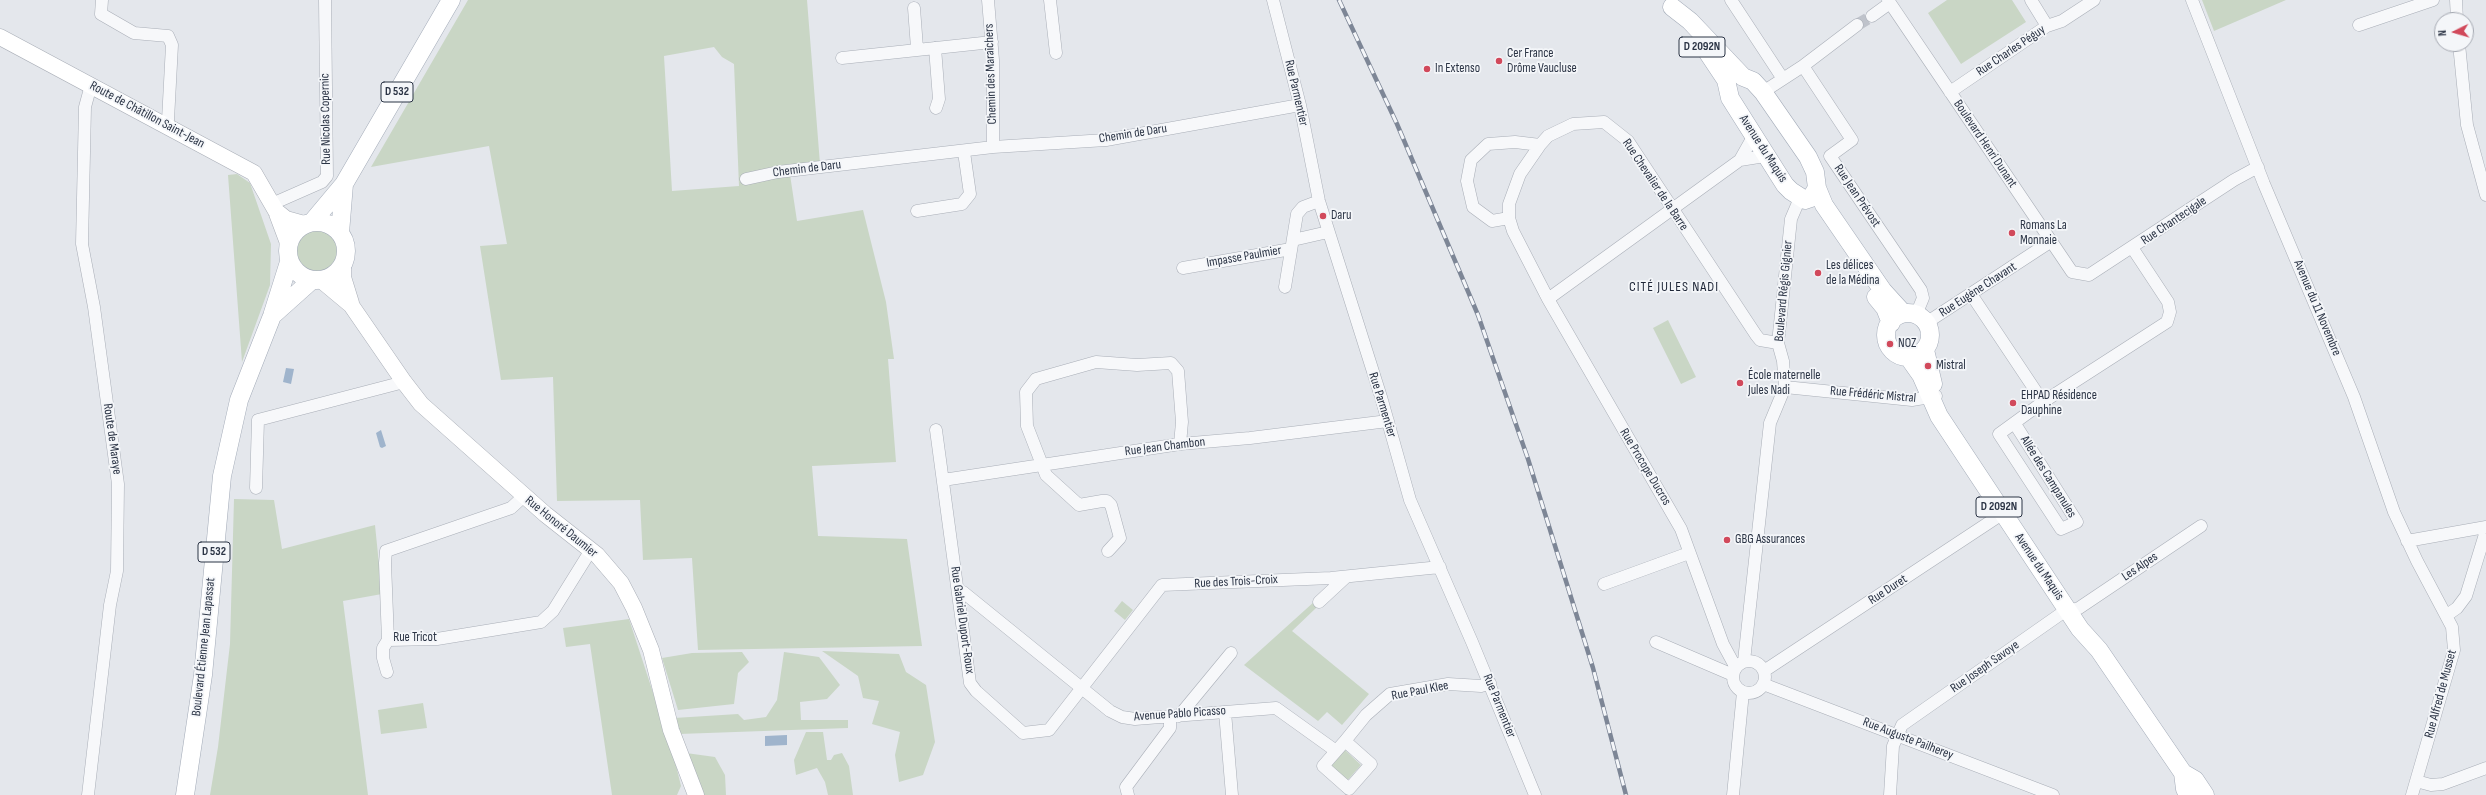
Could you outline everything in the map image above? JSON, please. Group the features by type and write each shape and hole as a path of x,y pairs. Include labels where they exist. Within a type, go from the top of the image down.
{"main road":[{"name":"D 532","path":"308,223 344,184 451,0"},
{"name":"Avenue du Maquis","path":"1669,4 1690,21 1744,77 1753,81 1763,92 1808,157 1815,172 1805,198"},
{"name":"Avenue du Maquis","path":"1669,4 1687,31 1715,61 1729,89 1730,98 1765,156 1786,185 1805,198 1842,252 1885,308 1909,319 1929,338 1925,350 1933,397"},
{"path":"1729,89 1736,80 1744,77"},
{"name":"D 532","path":"340,233 344,184"},
{"path":"308,223 328,224 340,233 346,249 343,265 337,272 317,280 298,274 289,262 288,243 297,229 308,223"},
{"name":"Boulevard Étienne Jean Lapassat","path":"185,795 203,675 222,476 239,400 272,316 289,262"},
{"name":"Boulevard Étienne Jean Lapassat","path":"272,316 317,280"},
{"name":"Avenue du Maquis","path":"1909,319 1887,332 1890,346 1901,356 1908,358 1921,375 1933,397 2007,511 2073,609 2089,624 2099,650 2186,788 2195,780 2205,795"},
{"path":"1908,358 1916,357 1925,350"}],"street":[{"path":"102,0 101,14 134,33 168,36 172,45 168,120 166,124"},
{"name":"Rue Nicolas Copernic","path":"274,207 322,182 327,176 324,0"},
{"name":"Chemin des Maraîchers","path":"988,0 992,42 993,148"},
{"path":"1050,0 1056,53"},
{"name":"Rue Parmentier","path":"1273,0 1300,105 1319,201 1388,421 1410,500 1490,683 1536,795"},
{"path":"1731,0 1783,79"},
{"path":"2031,0 2047,26"},
{"name":"Rue Charles Péguy","path":"1950,92 2047,26 2062,21 2094,0"},
{"name":"Avenue du 11 Novembre","path":"2192,0 2258,167 2354,397 2394,512 2407,541 2447,615"},
{"path":"2358,25 2433,0"},
{"path":"2456,0 2457,12"},
{"path":"1872,16 1889,2"},
{"name":"Boulevard Henri Dunant","path":"1889,2 2050,242 2072,272 2089,275"},
{"path":"914,8 917,48"},
{"path":"1763,92 1803,66 1857,25"},
{"name":"Route de Châtillon Saint-Jean","path":"0,37 166,124 254,174 274,207 288,243"},
{"path":"842,58 901,53 917,48 935,48 992,42"},
{"path":"935,48 939,99 936,108"},
{"path":"2460,52 2467,125 2483,174 2486,195"},
{"name":"Rue Jean Prévost","path":"1803,66 1852,140 1830,156 1921,290 1923,298 1909,319"},
{"name":"Route de Maraye","path":"88,795 110,605 117,571 118,547 118,484 94,307 82,244 85,108 91,85"},
{"name":"Chemin de Daru","path":"746,179 778,172 993,148 1106,140 1300,105"},
{"name":"Rue Chevalier de la Barre","path":"1509,218 1509,204 1520,174 1548,136 1573,124 1604,122 1628,141 1671,210 1756,335 1760,340 1778,343"},
{"path":"1540,145 1516,142 1488,144 1472,160 1467,181 1473,207 1492,221 1509,218 1548,299 1740,160 1753,137"},
{"path":"917,211 962,204 970,194 964,152"},
{"path":"1740,160 1765,156"},
{"name":"Rue Chantecigale","path":"2089,275 2132,249 2234,180 2258,167"},
{"name":"Boulevard Régis Gignier","path":"1743,692 1735,685 1746,667 1770,423 1785,386 1783,361 1778,343 1791,219 1805,198"},
{"name":"Impasse Paulmier","path":"1285,287 1297,214 1303,207 1319,201"},
{"name":"Route de Châtillon Saint-Jean","path":"274,207 286,220 308,223"},
{"name":"Impasse Paulmier","path":"1183,268 1292,245 1328,232"},
{"name":"Rue Eugène Chavant","path":"1909,319 1972,294 2050,242"},
{"path":"2015,424 2043,402 2167,322 2170,312 2168,302 2132,249"},
{"name":"Rue Honoré Daumier","path":"343,265 343,277 351,305 421,404 524,496 590,550 612,571 634,608 651,650 671,730 696,795"},
{"name":"Rue Honoré Daumier","path":"317,280 351,305"},
{"path":"1972,294 2043,402"},
{"name":"Rue Procope Ducros","path":"1548,299 1629,442 1652,475 1681,529 1723,644 1746,667"},
{"path":"1108,551 1120,538 1111,505 1107,501 1102,500 1079,505 1046,475 1027,426 1026,392 1036,379 1096,362 1137,365 1171,363 1178,371 1182,422 1180,444"},
{"path":"256,488 258,420 404,382"},
{"name":"Rue Frédéric Mistral","path":"1785,386 1912,400 1933,397"},
{"name":"Rue Jean Chambon","path":"943,480 1180,444 1250,438 1388,421"},
{"name":"Allée des Campanules","path":"2015,424 2077,522 2061,529 1999,434 2015,424"},
{"name":"Rue Gabriel Duport-Roux","path":"936,430 970,683 976,691 1024,733 1049,730 1082,688"},
{"name":"Rue Tricot","path":"524,496 511,508 386,551 385,563 388,640 438,639 541,622 553,611 590,550"},
{"name":"Rue Duret","path":"1746,667 2007,511"},
{"name":"Les Alpes","path":"2073,609 2201,526"},
{"path":"2407,541 2486,527"},
{"path":"2447,615 2456,608 2466,596 2486,531"},
{"path":"1604,584 1689,553"},
{"name":"Rue des Trois-Croix","path":"1082,688 1162,586 1346,577 1440,567"},
{"path":"1319,602 1346,577"},
{"name":"Avenue Pablo Picasso","path":"958,591 963,592 1110,711 1122,717 1135,719 1276,708 1336,751"},
{"name":"Rue Joseph Savoye","path":"1896,734 1902,725 2073,609"},
{"name":"Rue Alfred de Musset","path":"2412,795 2454,650 2452,627 2447,615"},
{"name":"Boulevard Régis Gignier","path":"1750,621 1746,641 1746,667 1763,684"},
{"path":"387,672 383,658 383,648 388,640"},
{"path":"1723,644 1737,647 1746,641"},
{"path":"1656,642 1746,667"},
{"path":"1128,795 1126,787 1170,728 1174,716 1230,653"},
{"name":"Rue Paul Klee","path":"1347,792 1323,766 1366,715 1390,694 1448,684 1481,686 1490,683"},
{"path":"1732,795 1743,692 1752,692 1763,684"},
{"name":"Rue Auguste Pailherey","path":"1763,684 2053,795"},
{"path":"1225,712 1232,795"},
{"path":"1890,795 1893,746 1896,734"},
{"path":"1345,741 1371,764 1347,792"},
{"path":"2416,781 2431,785 2443,784 2486,768"}],"green space":[{"path":"468,0 807,0 820,164 789,168 797,221 863,210 886,302 894,359 888,359 896,462 812,466 818,536 907,539 922,646 698,650 692,558 643,560 640,500 557,501 553,377 501,380 480,246 507,244 489,146 371,167","holes":["714,47 722,57 734,64 739,186 672,191 664,56"]},
{"path":"1947,0 2012,0 2026,22 1961,64 1928,13"},
{"path":"2202,0 2286,0 2214,31"},
{"path":"237,174 250,183 271,244 270,285 242,362 228,175"},
{"path":"314,229 322,229 334,235 340,247 340,255 334,267 322,273 314,273 302,267 296,255 296,247 302,235"},
{"path":"1668,320 1696,377 1681,384 1653,328"},
{"path":"234,499 274,500 282,549 375,525 382,594 343,601 368,795 210,795 218,747 230,644"},
{"path":"1122,601 1133,610 1125,620 1114,611"},
{"path":"1315,601 1316,608 1292,631 1369,694 1342,725 1327,712 1318,721 1244,665"},
{"path":"629,619 674,757 681,786 677,795 612,795 590,644 566,647 563,628"},
{"path":"822,651 899,654 906,672 926,685 935,742 923,775 899,782 895,755 900,732 872,724 879,701 863,698 858,676"},
{"path":"742,652 749,662 738,673 734,704 678,710 662,658 692,653"},
{"path":"784,652 819,657 840,685 827,699 800,702 801,720 848,720 848,728 679,734 674,718 738,714 744,720 766,717 777,700"},
{"path":"423,703 427,728 381,734 378,710"},
{"path":"806,732 823,732 827,760 831,760 834,755 842,753 849,766 853,795 828,795 825,782 817,768 796,775 794,760"},
{"path":"1345,750 1361,765 1346,782 1330,767"},
{"path":"686,753 715,757 725,775 726,795 704,795"}],"water":[{"path":"286,368 294,369 291,384 283,382"},
{"path":"381,430 386,446 382,448 380,447 376,433"},
{"path":"787,735 787,745 765,746 765,736"}],"tunnel":[{"path":"1857,25 1872,16"}],"railway":[{"path":"1339,0 1397,124 1478,315 1528,459 1593,668 1626,795"}],"place":[{"name":"Cer France Drôme Vaucluse","path":"1499,61"},
{"name":"In Extenso","path":"1427,69"},
{"name":"Daru","path":"1323,216"},
{"name":"Romans La Monnaie","path":"2012,233"},
{"name":"Les délices de la Médina","path":"1818,273"},
{"name":"NOZ","path":"1890,344"},
{"name":"Mistral","path":"1928,366"},
{"name":"École maternelle Jules Nadi","path":"1740,383"},
{"name":"EHPAD Résidence Dauphine","path":"2013,403"},
{"name":"GBG Assurances","path":"1727,540"}],"district":[{"name":"CITÉ JULES NADI","path":"1674,287"}]}
